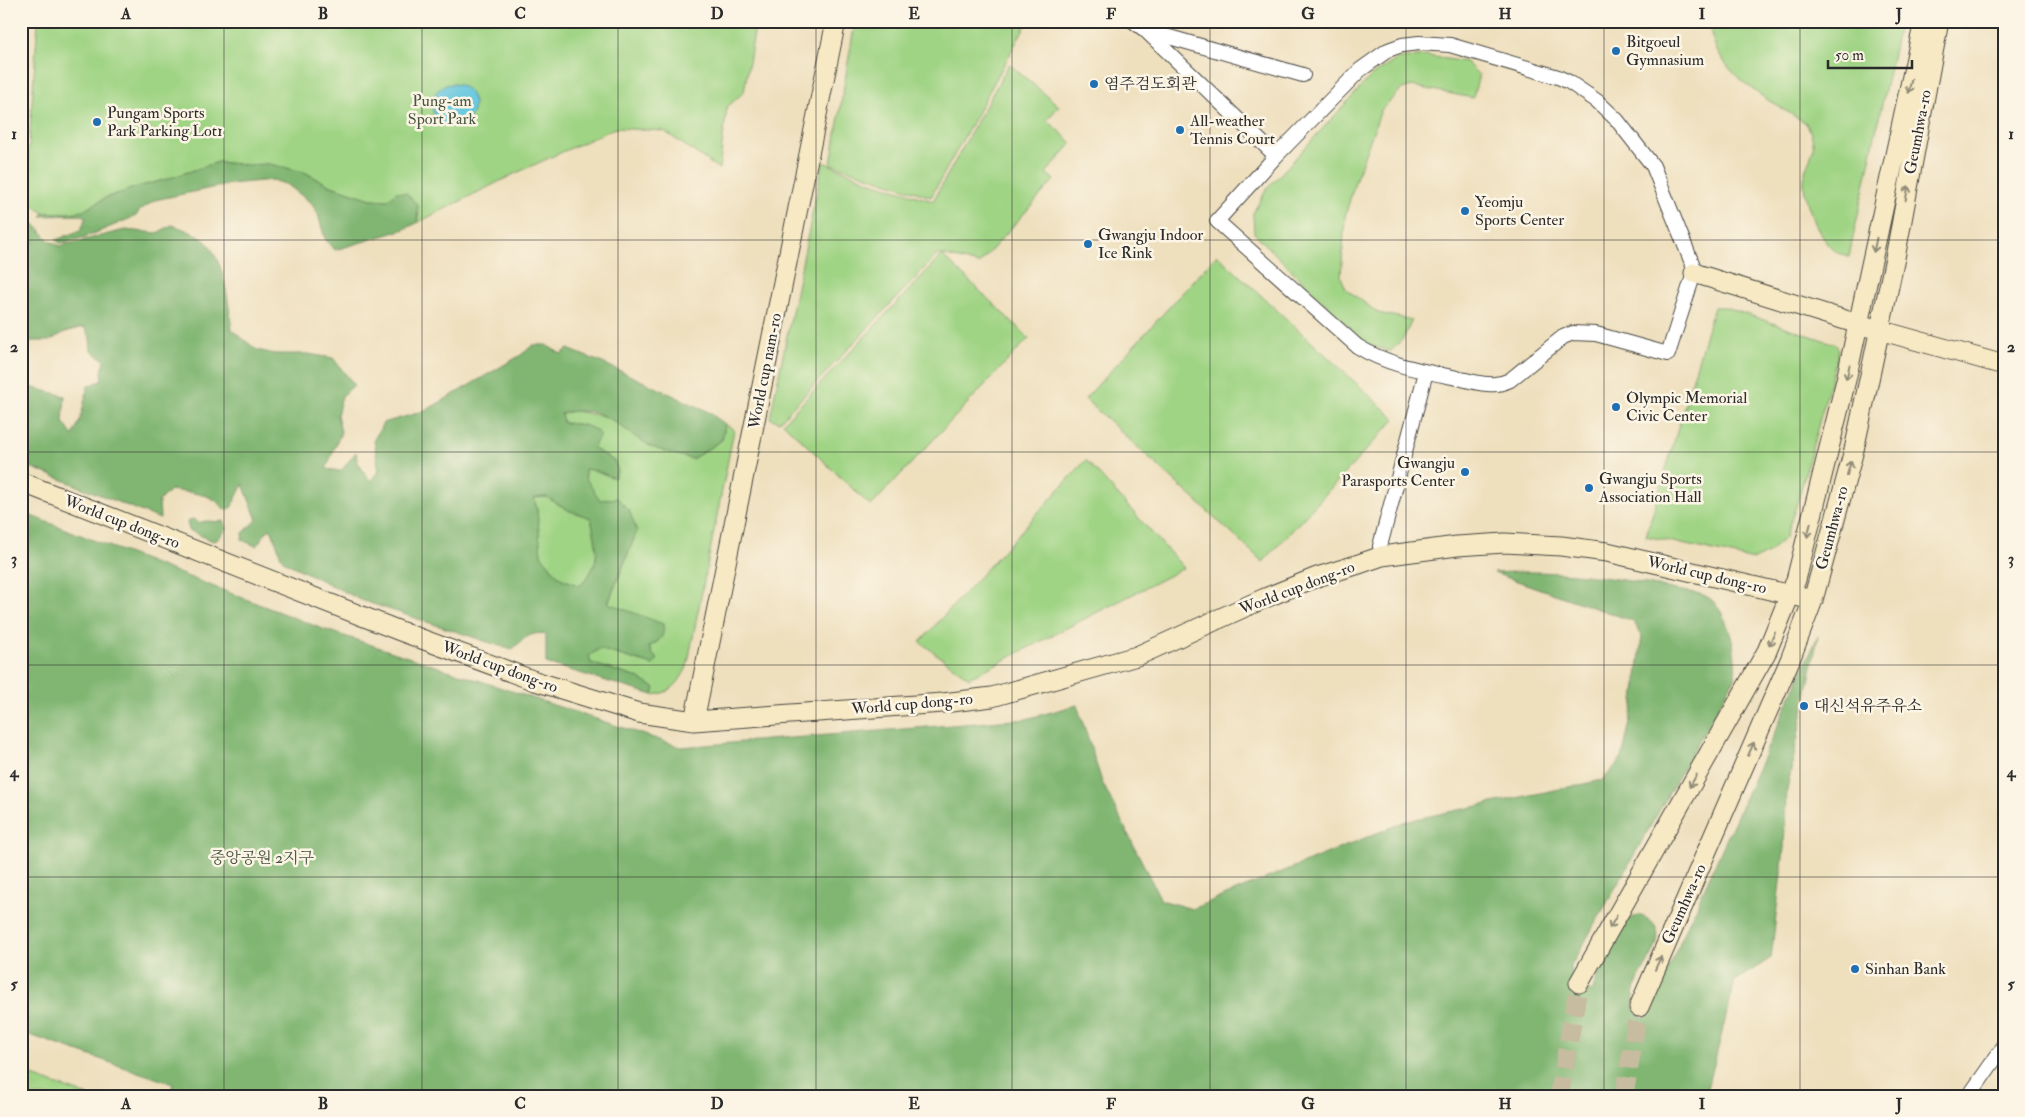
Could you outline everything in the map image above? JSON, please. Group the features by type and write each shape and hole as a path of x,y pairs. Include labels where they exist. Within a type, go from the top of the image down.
{"street":[{"name":"World cup nam-ro","path":"694,721 836,21"},
{"path":"1133,21 1145,30 1276,156"},
{"name":"Geumhwa-ro","path":"1579,983 1767,651 1792,594 1841,399 1924,21"},
{"name":"Geumhwa-ro","path":"1639,1007 1790,660 1813,600 1854,450 1878,330 1895,258 1939,21"},
{"path":"1145,30 1303,75"},
{"path":"1436,43 1496,58 1570,82 1597,101 1617,120 1654,166 1694,268 1668,354 1596,334 1573,332 1563,337 1505,382 1486,384 1426,372 1368,353 1357,346 1217,221 1276,156 1360,70 1388,50 1402,45 1436,43"},
{"path":"1694,273 1878,330 2004,365"},
{"path":"1382,556 1380,546 1426,372"},
{"name":"World cup dong-ro","path":"21,482 400,631 535,681 639,712 694,721 943,703 992,697 1137,656 1265,598 1317,577 1382,556 1446,548 1505,543 1561,546 1608,552 1813,600"},
{"path":"1969,1096 2004,1046"}],"green space":[{"name":"Pung-am Sport Park","path":"38,21 756,21 744,92 727,107 719,169 664,131 615,128 514,174 417,223 419,213 396,192 388,200 371,199 331,186 304,172 269,164 248,165 218,162 105,198 83,211 44,213 25,201"},
{"path":"855,21 1028,21 931,197 831,164"},
{"path":"1709,21 1900,21 1849,256 1838,253 1831,248 1819,231 1806,199 1804,189 1805,172 1812,154 1813,142 1806,123 1759,94 1731,70 1720,56 1713,40"},
{"path":"1428,56 1466,62 1479,75 1473,98 1412,86 1402,89 1381,110 1357,176 1345,216 1341,277 1346,289 1378,313 1412,320 1403,339 1391,351 1367,345 1254,233 1253,213 1266,190 1372,75 1398,59"},
{"path":"1009,64 1059,106 1047,120 1072,143 1046,173 1054,180 979,264 938,254 779,422 770,418 823,162 871,182 933,201"},
{"path":"218,162 248,165 269,164 304,172 331,186 371,199 388,200 396,192 406,193 418,205 417,223 402,230 335,250 325,239 318,214 311,203 288,185 273,180 230,184 155,200 139,211 136,216 89,235 60,243 56,240 81,230 86,217 82,215 41,216 44,213 83,211 105,198"},
{"path":"24,216 37,226 49,241 60,246 125,230 157,233 172,225 202,238 215,254 223,275 232,330 257,350 275,354 308,354 333,358 354,385 342,396 337,415 341,432 326,469 341,471 356,452 357,461 370,481 379,471 374,440 383,423 425,411 521,355 533,345 546,345 561,354 568,349 707,411 725,424 722,440 692,459 650,446 600,414 577,411 561,413 563,423 579,424 597,431 600,435 593,448 614,461 618,470 614,478 597,471 585,469 585,477 600,500 617,498 629,510 637,531 608,603 663,624 661,638 649,647 653,655 658,659 653,665 599,649 589,656 591,663 638,678 655,688 653,695 546,663 546,634 531,635 512,650 361,600 285,562 281,557 272,530 268,530 256,546 242,540 243,533 257,520 243,484 231,508 225,510 214,500 200,494 170,490 159,501 160,519 23,464 21,387 26,386 65,396 63,422 73,436 80,420 88,386 101,381 104,360 91,350 90,337 84,327 65,332 49,341 32,341 24,347 21,344 21,248","holes":["546,497 570,511 591,518 595,538 595,562 580,586 560,578 541,555 537,510 534,498"]},
{"path":"942,255 1029,338 871,506 783,423"},
{"path":"1217,255 1395,419 1263,562 1085,399"},
{"path":"1714,307 1725,307 1835,344 1839,349 1798,500 1785,538 1768,553 1754,560 1646,536"},
{"path":"574,411 609,417 650,446 692,459 722,440 725,424 734,430 687,667 674,686 660,694 653,695 655,688 638,678 591,663 589,656 599,649 653,665 653,655 649,647 661,638 663,629 662,624 608,604 637,531 612,512 590,487 585,469 597,471 614,478 617,470 614,461 592,448 600,435 596,431 583,425 563,423 561,413"},
{"path":"1086,460 1184,568 969,678 920,642"},
{"path":"546,497 570,511 591,518 596,546 595,562 580,586 560,578 541,555 537,510 534,498"},
{"name":"중앙공원 2지구","path":"21,512 323,629 681,747 1026,719 1077,705 1102,782 1161,900 1192,909 1406,821 1603,780 1622,758 1633,709 1642,636 1633,621 1494,573 1539,572 1585,575 1698,593 1706,596 1716,604 1727,624 1735,659 1734,679 1571,966 1573,988 1582,995 1593,990 1603,957 1614,936 1629,920 1639,915 1650,921 1656,928 1658,936 1652,955 1636,986 1633,1006 1639,1016 1646,1018 1654,1009 1659,989 1818,636 1786,795 1784,848 1771,958 1735,981 1706,1096 169,1096 173,1084 21,1032"},
{"path":"193,519 199,523 223,521 227,529 217,540 213,541 189,530 187,522"},
{"path":"21,1072 89,1096 21,1096"}],"water":[{"path":"453,84 468,90 474,105 468,120 453,126 438,120 432,105 438,90"}],"tunnel":[{"path":"1559,1096 1579,983"},
{"path":"1624,1096 1639,1007"}],"place":[{"name":"Bitgoeul Gymnasium","path":"1616,51"},
{"name":"염주검도회관","path":"1094,84"},
{"name":"Pungam Sports Park Parking Lot1","path":"97,122"},
{"name":"All-weather Tennis Court","path":"1180,130"},
{"name":"Yeomju Sports Center","path":"1465,211"},
{"name":"Gwangju Indoor Ice Rink","path":"1088,244"},
{"name":"Olympic Memorial Civic Center","path":"1616,407"},
{"name":"Gwangju Parasports Center","path":"1465,472"},
{"name":"Gwangju Sports Association Hall","path":"1589,488"},
{"name":"대신석유주유소","path":"1804,706"},
{"name":"Sinhan Bank","path":"1855,969"}]}
